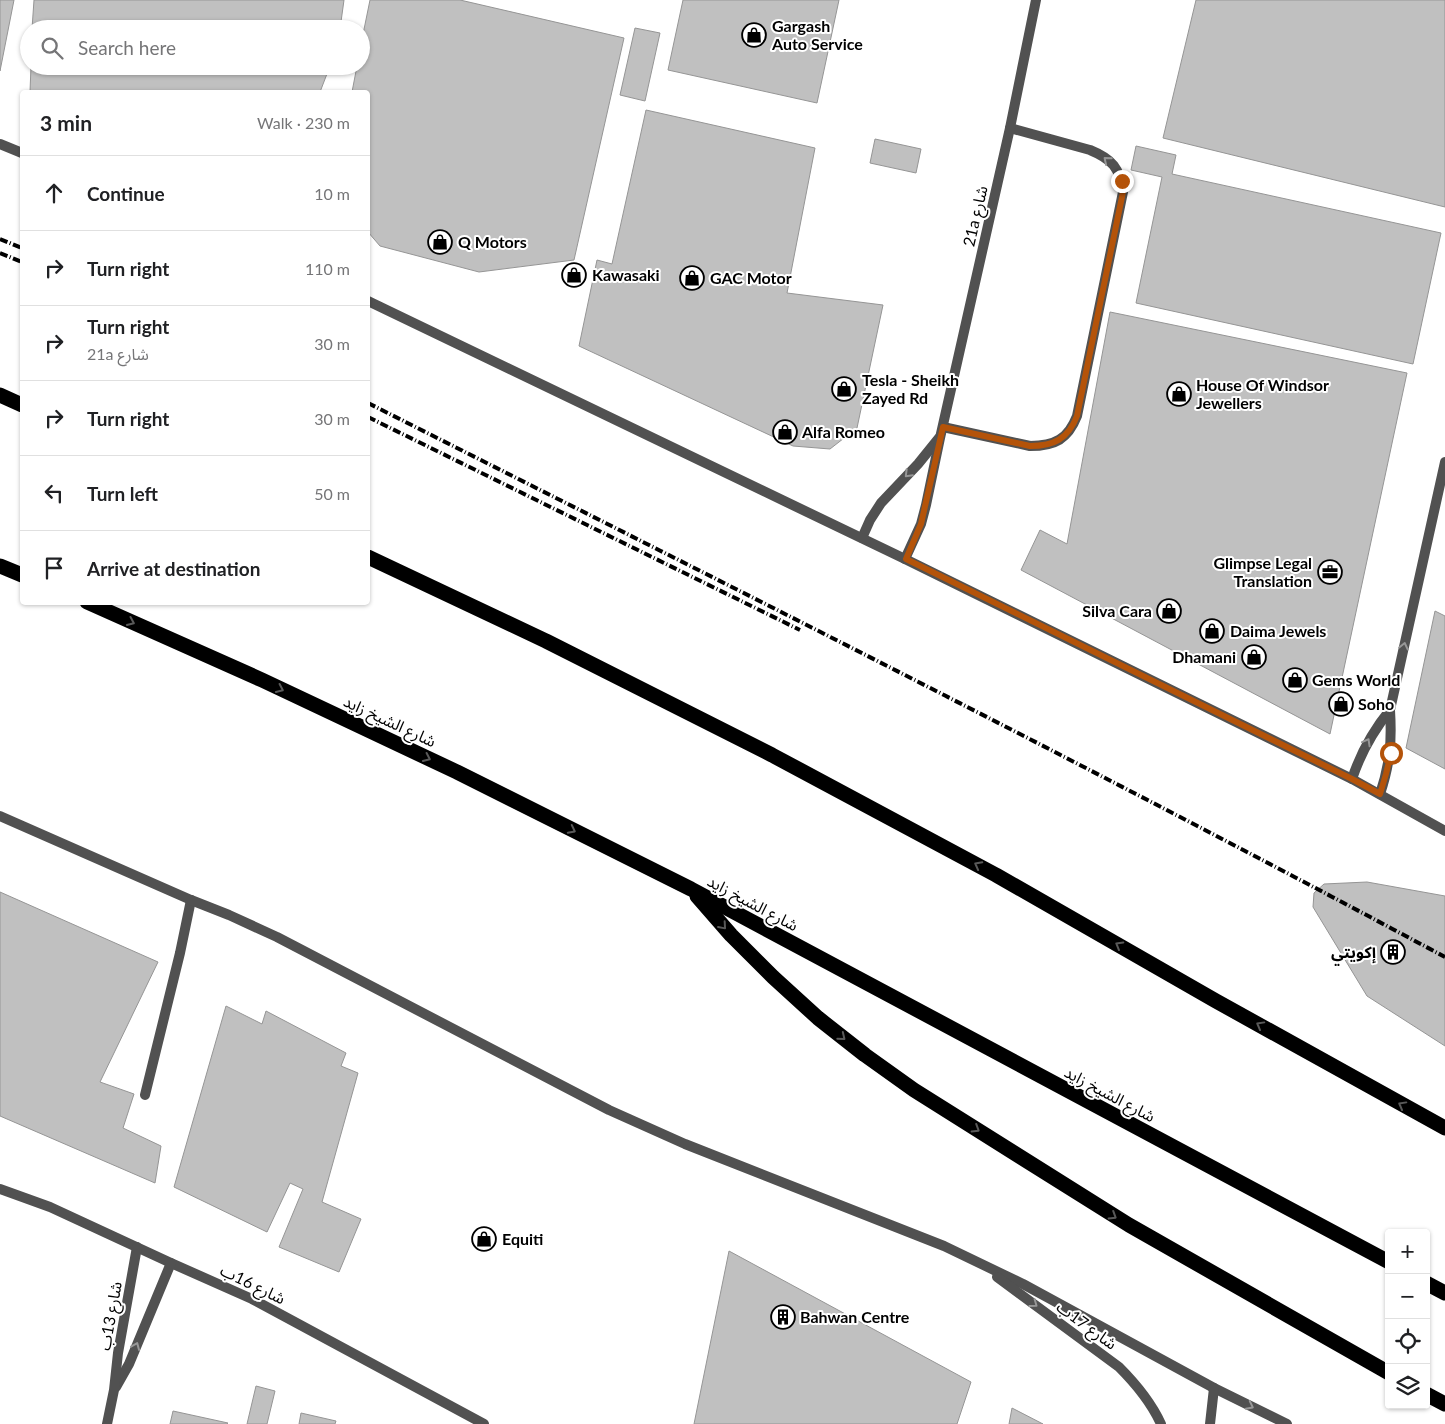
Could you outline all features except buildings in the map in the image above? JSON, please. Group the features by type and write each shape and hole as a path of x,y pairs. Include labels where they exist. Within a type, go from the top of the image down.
{"highway":[{"path":"0,396 20,404"},
{"path":"370,558 546,641 781,760 996,875 1224,1006 1445,1128"},
{"path":"0,566 20,574"},
{"name":"شارع الشيخ زايد","path":"94,605 262,680 457,772 691,889 1385,1260"},
{"path":"691,889 731,935 773,978 865,1055 914,1090 1129,1225 1385,1371"},
{"path":"1430,1284 1445,1293"},
{"path":"1430,1396 1445,1404"}],"street":[{"name":"21a شارع","path":"906,559 921,524 926,505 1010,128 1036,0"},
{"path":"943,427 1030,446 1042,446 1054,443 1064,436 1072,427 1077,416 1123,192 1122,181 1117,170 1101,154 1010,128"},
{"path":"0,144 20,152"},
{"path":"370,302 906,559 1352,779 1445,831"},
{"name":"21a شارع","path":"862,538 870,520 881,503 940,438"},
{"path":"1380,794 1391,753 1390,710 1445,462"},
{"path":"1352,779 1366,742 1390,710"},
{"path":"0,816 277,937 650,1130 944,1246 1023,1284 1214,1388 1287,1424"},
{"path":"145,1095 191,900"},
{"name":"شارع 16ب","path":"0,1188 50,1207 252,1298 484,1424"},
{"name":"شارع 13ب","path":"107,1424 137,1247"},
{"name":"شارع 13ب","path":"114,1390 129,1364 171,1263"},
{"name":"شارع 17ب","path":"980,1264 1119,1367 1149,1401 1161,1424"},
{"path":"1210,1424 1214,1388"}],"railway":[{"path":"0,239 20,247"},
{"path":"0,253 20,261"},
{"path":"370,404 1043,746 1445,957"},
{"path":"370,418 800,630"}],"place":[{"name":"Gargash Auto Service","path":"754,35"},
{"name":"Q Motors","path":"440,242"},
{"name":"Kawasaki","path":"574,275"},
{"name":"GAC Motor","path":"692,278"},
{"name":"Tesla - Sheikh Zayed Rd","path":"844,389"},
{"name":"House Of Windsor Jewellers","path":"1179,394"},
{"name":"Alfa Romeo","path":"785,432"},
{"name":"Glimpse Legal Translation","path":"1330,572"},
{"name":"Silva Cara","path":"1169,611"},
{"name":"Daima Jewels","path":"1212,631"},
{"name":"Dhamani","path":"1254,657"},
{"name":"Gems World","path":"1295,680"},
{"name":"Soho","path":"1341,704"},
{"name":"إكويتي","path":"1393,952"},
{"name":"Equiti","path":"484,1239"},
{"name":"Bahwan Centre","path":"783,1317"}],"route":[{"path":"1122,181 1123,192 1077,416 1072,427 1054,443 1030,446 943,427 921,524 906,559 1380,794 1391,753"}]}
